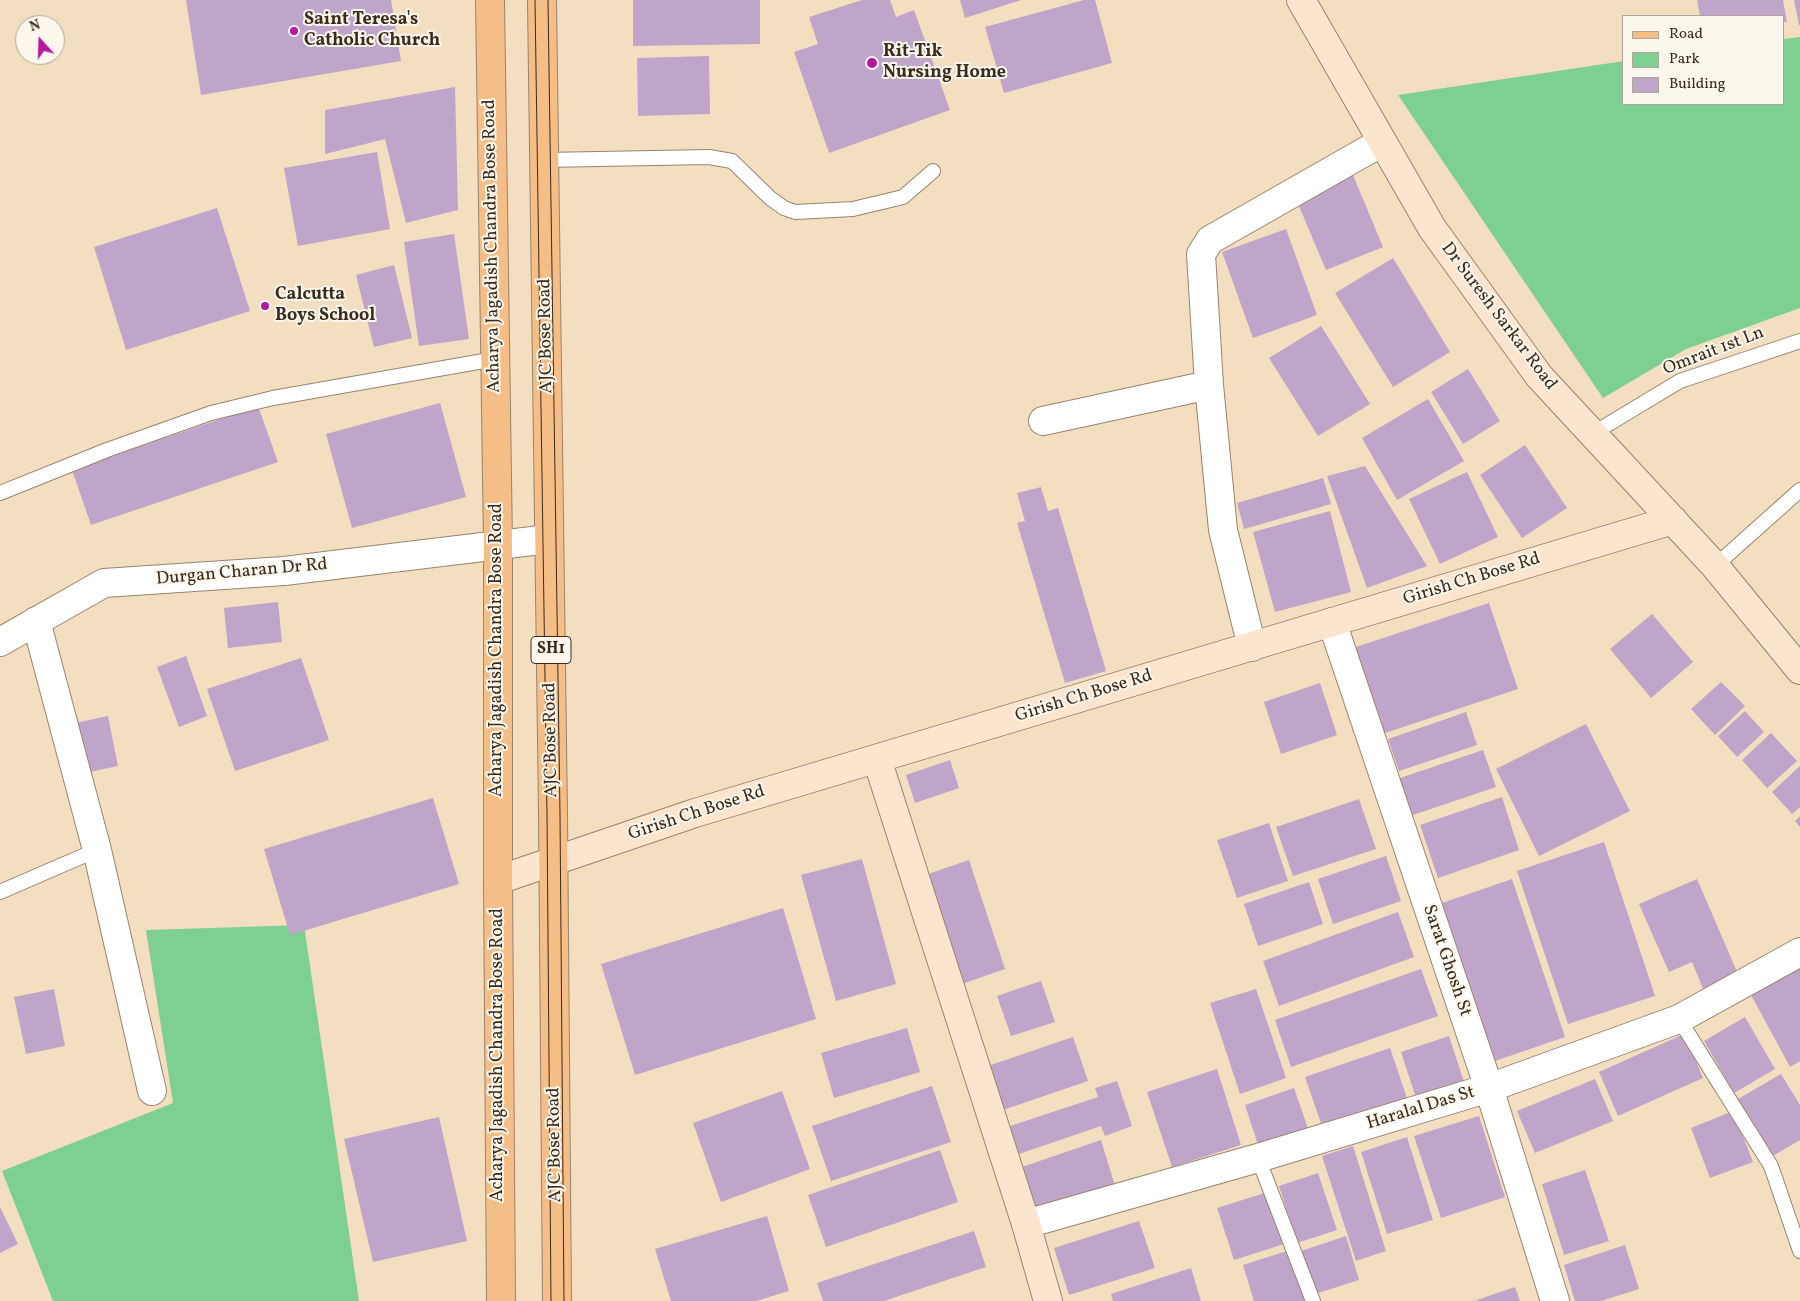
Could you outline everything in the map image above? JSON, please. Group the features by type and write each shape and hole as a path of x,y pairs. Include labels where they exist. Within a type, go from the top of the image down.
{"main road":[{"name":"Acharya Jagadish Chandra Bose Road","path":"490,0 498,545 500,1301"},
{"name":"AJC Bose Road","path":"542,0 557,1301"}],"street":[{"name":"Dr Suresh Sarkar Road","path":"1300,0 1432,228 1539,376 1715,566 1800,670"},
{"path":"1252,647 1223,530 1209,385 1201,254 1210,240 1229,231 1382,142"},
{"path":"1043,421 1209,385"},
{"name":"Girish Ch Bose Rd","path":"498,880 695,813 1673,520"},
{"name":"Durgan Charan Dr Rd","path":"0,642 104,583 284,571 549,539"},
{"path":"36,621 97,850 152,1091"},
{"name":"Sarat Ghosh St","path":"1332,622 1489,1088 1555,1301"},
{"path":"876,759 1026,1224 1048,1301"},
{"name":"Haralal Das St","path":"1026,1224 1258,1158 1489,1088 1679,1019 1800,952"}],"lane":[{"path":"544,160 709,157 732,161 770,198 784,208 795,212 853,210 903,197 933,171"},
{"name":"Omrait 1st Ln","path":"1592,434 1680,381 1800,341"},
{"path":"0,493 107,450 211,413 273,398 495,359"},
{"path":"1715,566 1800,490"},
{"path":"0,892 97,850"},
{"path":"1679,1019 1771,1166 1800,1251"},
{"path":"1258,1158 1313,1301"}],"green space":[{"path":"1800,37 1800,308 1686,349 1603,398 1398,95 1622,61 1622,105 1785,105 1785,39"},
{"path":"304,925 359,1301 53,1301 2,1171 173,1103 146,930"}],"building":[{"name":"Saint Teresa's Catholic Church","path":"186,0 391,0 401,61 201,95"},
{"path":"633,0 760,0 760,44 633,46"},
{"path":"862,0 890,0 896,17 914,10 950,110 829,153 794,52 818,44 809,17"},
{"path":"960,0 1021,0 965,18"},
{"path":"1084,0 1095,0 1112,63 1004,93 985,27"},
{"path":"1697,0 1783,0 1787,22 1785,22 1785,15 1700,15"},
{"path":"1794,0 1800,0 1800,25 1799,25"},
{"path":"709,56 710,114 638,116 637,58"},
{"path":"455,87 458,210 406,223 385,139 325,154 325,110"},
{"path":"377,152 390,229 298,246 284,168"},
{"path":"1353,175 1383,247 1326,270 1296,199"},
{"path":"217,208 250,311 126,350 94,247"},
{"path":"1286,229 1317,315 1253,338 1222,252"},
{"path":"454,234 469,339 419,346 404,242"},
{"path":"1393,258 1450,352 1393,387 1335,293"},
{"path":"394,265 412,338 374,347 356,275"},
{"path":"1321,326 1370,404 1318,436 1269,358"},
{"path":"1468,369 1500,421 1463,444 1431,392"},
{"path":"1428,399 1464,461 1397,500 1362,438"},
{"path":"440,403 466,497 352,528 326,434"},
{"path":"258,406 278,462 91,525 72,470"},
{"path":"1525,445 1567,508 1522,538 1480,475"},
{"path":"1365,466 1427,566 1367,588 1327,476"},
{"path":"1467,472 1498,537 1440,564 1409,499"},
{"path":"1323,478 1331,504 1244,529 1237,503"},
{"path":"1041,487 1048,511 1058,508 1106,671 1065,683 1017,523 1025,521 1017,493"},
{"path":"1330,511 1351,592 1275,612 1253,532"},
{"path":"278,602 282,642 228,648 224,608"},
{"path":"1489,603 1518,689 1382,734 1353,648"},
{"path":"1652,614 1693,662 1651,698 1610,649"},
{"path":"186,656 207,716 179,727 157,667"},
{"path":"301,658 329,740 235,771 207,689"},
{"path":"1721,682 1745,706 1715,735 1691,709"},
{"path":"1320,683 1337,735 1281,754 1264,702"},
{"path":"1745,711 1764,732 1737,757 1718,736"},
{"path":"1466,712 1477,745 1399,771 1388,739"},
{"path":"108,716 118,766 80,774 70,724"},
{"path":"1586,724 1630,811 1539,856 1496,769"},
{"path":"1771,733 1797,761 1767,788 1742,760"},
{"path":"1483,750 1496,787 1410,816 1397,779"},
{"path":"950,760 959,788 915,803 906,775"},
{"path":"1800,766 1800,807 1792,814 1772,792"},
{"path":"1502,797 1519,850 1438,878 1420,825"},
{"path":"433,798 459,884 290,935 264,849"},
{"path":"1359,799 1376,849 1293,876 1276,827"},
{"path":"1800,816 1800,827 1795,821"},
{"path":"1269,823 1288,881 1237,898 1217,840"},
{"path":"1604,842 1655,996 1568,1024 1517,871"},
{"path":"1386,856 1401,901 1333,924 1318,879"},
{"path":"862,859 896,984 836,1001 801,875"},
{"path":"969,860 1005,969 962,984 925,875"},
{"path":"1512,879 1565,1037 1495,1061 1442,903"},
{"path":"1697,879 1741,981 1706,996 1692,962 1669,972 1639,904"},
{"path":"1309,882 1323,924 1258,946 1244,904"},
{"path":"783,908 816,1019 635,1075 601,964"},
{"path":"1398,912 1414,957 1279,1006 1263,961"},
{"path":"1800,966 1800,1061 1790,1067 1750,993"},
{"path":"1421,969 1438,1016 1291,1067 1275,1020"},
{"path":"1041,981 1055,1022 1011,1036 997,996"},
{"path":"54,989 65,1046 26,1054 14,997"},
{"path":"1256,989 1286,1078 1240,1094 1210,1003"},
{"path":"1745,1017 1775,1069 1734,1093 1704,1041"},
{"path":"907,1028 920,1072 834,1098 821,1053"},
{"path":"1684,1034 1703,1078 1618,1116 1599,1072"},
{"path":"1449,1036 1464,1082 1416,1098 1401,1052"},
{"path":"1073,1037 1088,1081 1003,1110 988,1066"},
{"path":"1390,1048 1409,1104 1324,1132 1305,1077"},
{"path":"1217,1069 1241,1145 1172,1167 1147,1092"},
{"path":"1781,1074 1800,1105 1800,1140 1771,1157 1738,1099"},
{"path":"1595,1079 1613,1121 1535,1153 1517,1111"},
{"path":"1117,1081 1132,1126 1105,1136 1101,1126 1016,1155 1007,1127 1098,1097 1095,1088"},
{"path":"932,1086 951,1142 831,1181 812,1126"},
{"path":"1294,1088 1309,1131 1259,1148 1245,1105"},
{"path":"782,1091 810,1169 721,1202 693,1123"},
{"path":"1733,1111 1753,1162 1710,1178 1691,1128"},
{"path":"1479,1116 1505,1197 1441,1218 1414,1136"},
{"path":"439,1117 467,1241 373,1262 344,1139"},
{"path":"1407,1137 1433,1220 1387,1234 1361,1152"},
{"path":"1101,1140 1115,1186 1037,1212 1022,1167"},
{"path":"1353,1146 1386,1251 1356,1261 1322,1156"},
{"path":"940,1150 958,1202 826,1247 808,1195"},
{"path":"1585,1170 1609,1241 1564,1255 1542,1184"},
{"path":"1318,1173 1337,1230 1297,1243 1279,1186"},
{"path":"1268,1192 1284,1244 1234,1260 1217,1208"},
{"path":"0,1207 18,1244 0,1253"},
{"path":"767,1216 789,1291 756,1301 671,1301 655,1249"},
{"path":"1139,1221 1155,1268 1069,1295 1054,1248"},
{"path":"974,1231 986,1267 884,1301 823,1301 817,1283"},
{"path":"1346,1236 1359,1280 1312,1295 1298,1252"},
{"path":"1625,1245 1639,1289 1601,1301 1575,1301 1564,1265"},
{"path":"1293,1249 1307,1301 1254,1301 1243,1265"},
{"path":"1191,1268 1201,1301 1113,1301 1111,1294"},
{"path":"1515,1287 1520,1301 1474,1301"}],"tram line":[{"path":"535,0 547,814 551,1301"},
{"path":"548,0 560,814 564,1301"}],"place":[{"name":"Saint Teresa's Catholic Church","path":"294,31"},
{"name":"Rit-Tik Nursing Home","path":"872,63"},
{"name":"Calcutta Boys School","path":"265,306"}]}
